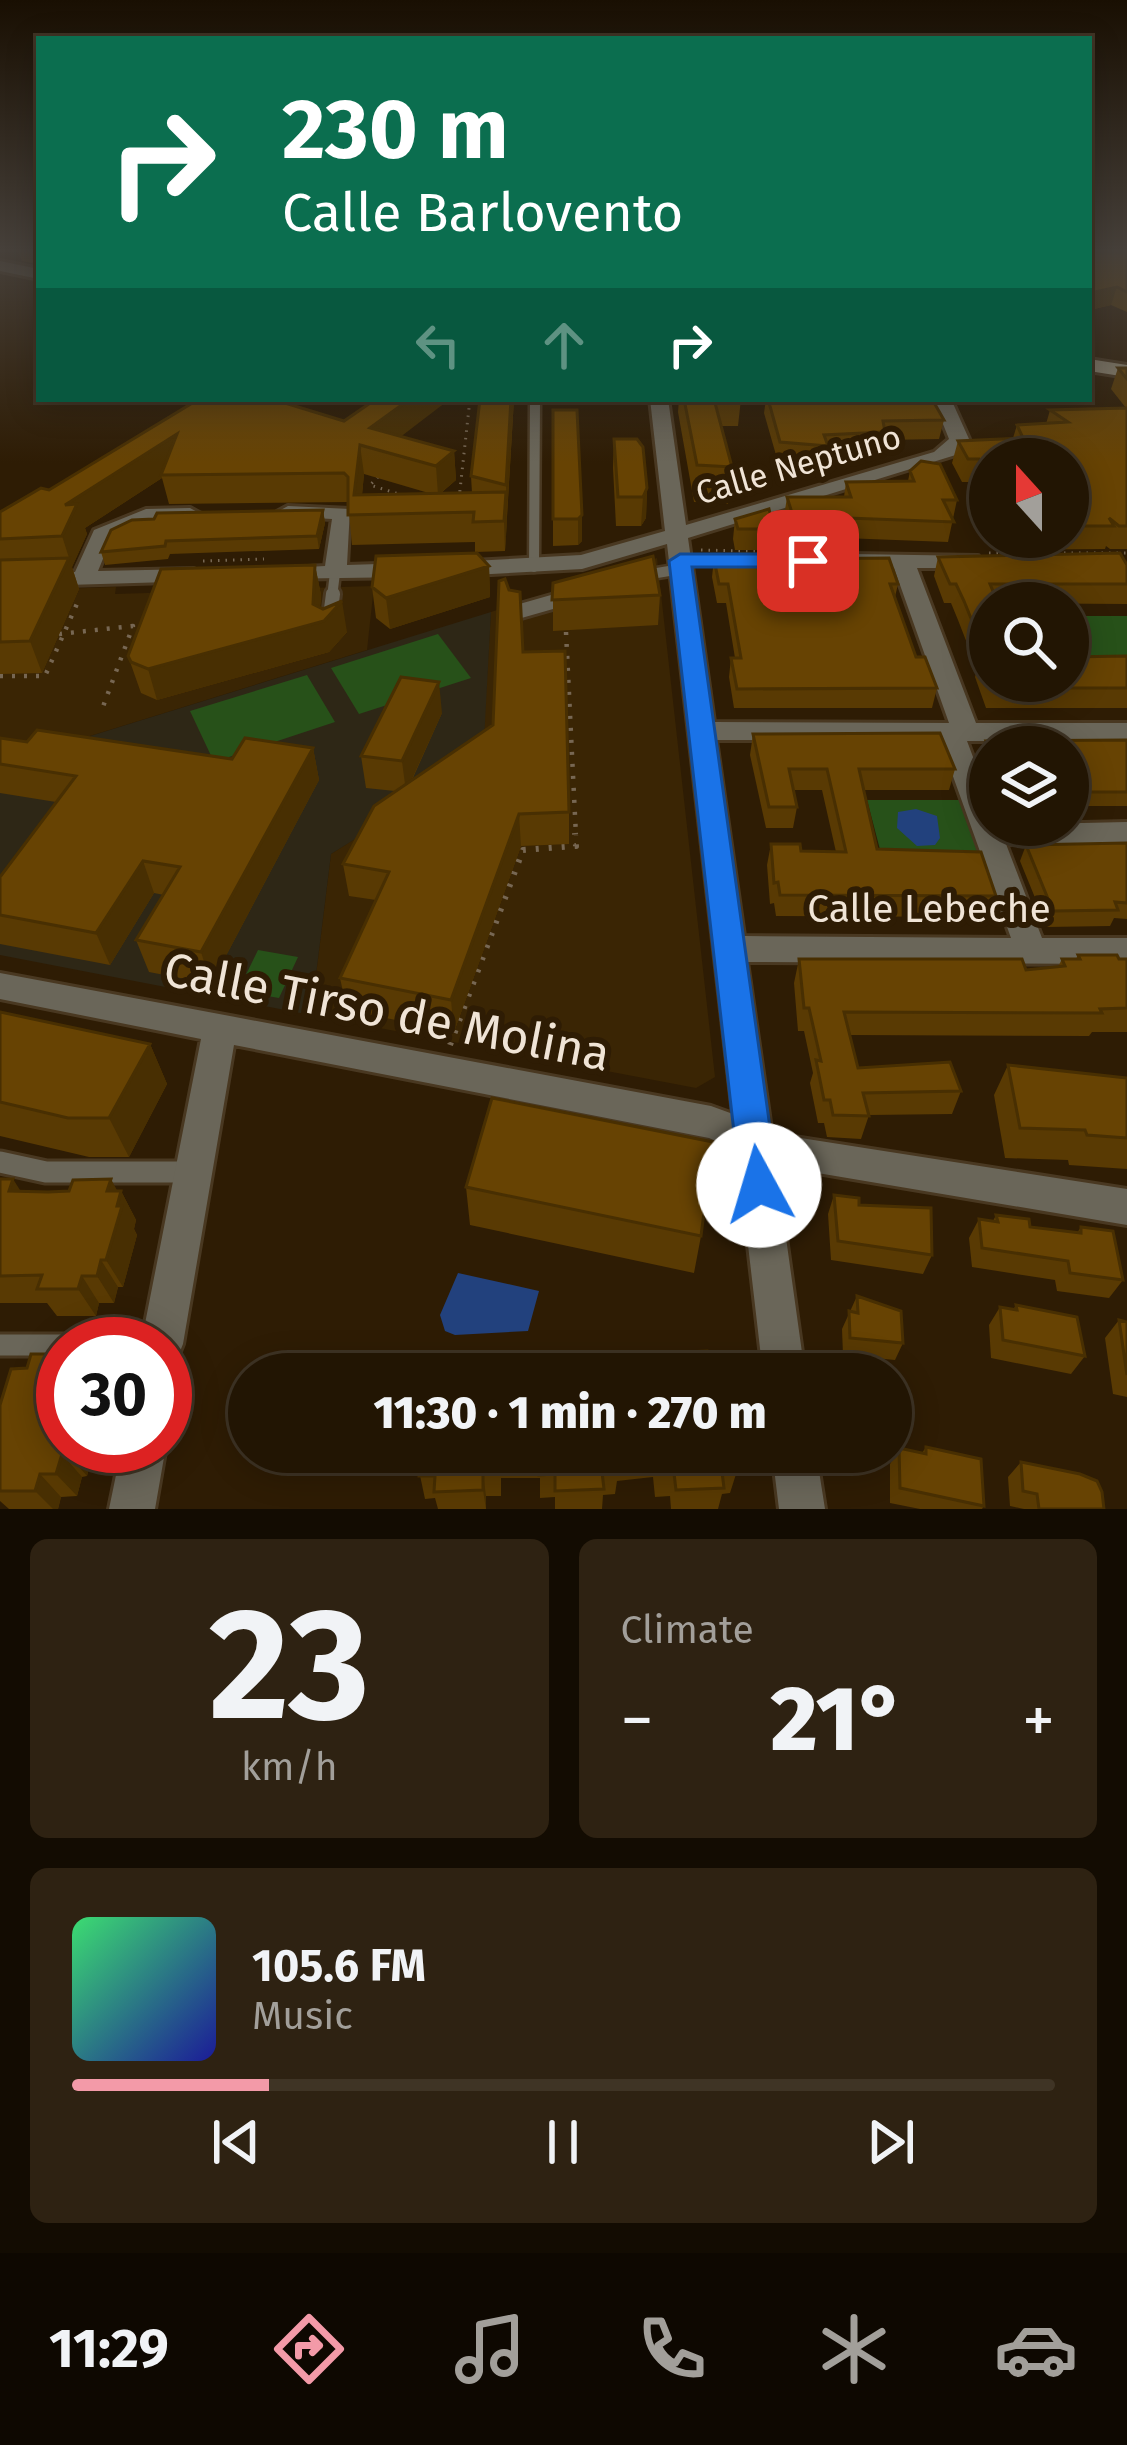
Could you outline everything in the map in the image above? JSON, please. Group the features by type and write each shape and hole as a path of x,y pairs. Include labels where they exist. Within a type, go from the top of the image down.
{"main road":[{"path":"1092,365 1127,371"}],"street":[{"path":"660,402 685,553 702,731 781,1353"},
{"name":"Calle Neptuno","path":"685,553 949,452 959,439 944,402"},
{"path":"266,512 343,513 335,573"},
{"path":"76,588 102,535 146,515 218,513"},
{"path":"0,580 76,588 234,575 534,567 685,553"},
{"path":"833,557 993,561"},
{"path":"903,561 969,769"},
{"path":"702,731 1127,732"},
{"path":"1089,833 1127,832"},
{"path":"992,846 1031,950"},
{"name":"Calle Lebeche","path":"731,949 1127,951"},
{"name":"Calle Tirso de Molina","path":"0,986 711,1122 787,1153 1127,1207"},
{"path":"167,1317 220,1028"},
{"path":"133,1509 139,1473"},
{"path":"797,1473 802,1509"}],"lane":[{"path":"534,567 535,402"},
{"path":"616,582 685,553"},
{"path":"328,629 335,573"},
{"path":"517,612 579,594"},
{"path":"0,1162 46,1172"},
{"path":"0,1173 193,1172"},
{"path":"0,1345 36,1345"}],"path":[{"path":"457,514 470,402"},
{"path":"388,470 370,485 409,497"},
{"path":"685,553 833,557"},
{"path":"1089,553 1127,553"},
{"path":"0,676 45,676 80,597 76,588"},
{"path":"61,634 84,628 113,633 133,626 101,712"},
{"path":"463,1047 450,1045 524,850 575,846 566,634"}],"shaded area":[{"path":"657,558 715,1077 696,1088 311,1015 331,854 482,758 491,612"},
{"path":"374,586 367,650 0,764 0,591 116,587 115,594"},
{"path":"491,612 483,759 331,854 311,1015 0,955 0,764"}],"green space":[{"path":"1089,616 1127,616 1127,664 1089,664"},
{"path":"438,634 471,678 359,714 331,668"},
{"path":"307,675 335,722 214,762 190,711"},
{"path":"867,800 963,800 969,846 978,846 983,862 883,861"},
{"path":"258,950 298,957 279,998 238,991"}],"water":[{"path":"916,809 937,816 940,838 935,845 917,846 897,828 898,812"},
{"path":"458,1273 539,1291 528,1331 455,1335 445,1331 440,1315"}],"building":[{"path":"194,402 282,402 344,421 372,402 406,402 370,428 454,451 436,466 360,445 354,495 506,492 504,521 473,522 474,512 348,515 348,477 344,473 161,475 177,434 65,505 77,504 62,536 0,539 0,512 41,488 49,490"},
{"path":"480,402 511,402 506,485 471,476"},
{"path":"685,402 715,402 732,467 697,465"},
{"path":"769,402 934,402 944,420 883,421 885,432 824,435 828,446 780,442"},
{"path":"1127,408 1127,526 1109,518 1114,526 1089,526 1089,438 1023,438 1017,425 1068,422 1050,410"},
{"path":"553,410 577,410 582,515 578,519 553,519"},
{"path":"614,439 637,439 643,447 647,488 643,497 618,497"},
{"path":"969,440 969,459 968,459 958,441"},
{"path":"921,461 940,464 957,500 943,500 954,522 793,516 787,497 851,497 846,482 914,481 910,471"},
{"path":"769,509 774,529 738,529 735,519"},
{"path":"323,510 317,536 166,541 165,546 101,552 111,530 132,520 154,519 157,513"},
{"path":"477,553 489,566 386,598 372,587 376,556"},
{"path":"1120,553 1127,565 1127,584 969,582 969,613 938,557 1089,558 1089,554"},
{"path":"742,554 780,554 781,559 889,558 898,584 890,584 916,657 925,657 937,688 737,689 731,658 741,658 728,584 719,584 714,559 743,559"},
{"path":"653,556 660,595 552,600 553,583"},
{"path":"69,558 30,641 0,642 0,560"},
{"path":"315,565 313,604 323,609 342,601 324,621 148,669 131,662 128,656 161,569"},
{"path":"505,579 509,590 520,592 523,652 565,651 569,812 519,814 451,1000 340,978 389,872 343,864 374,806 493,725 499,581"},
{"path":"1127,656 1127,688 1089,688 1089,657"},
{"path":"401,677 439,682 402,761 361,756"},
{"path":"37,730 232,759 245,738 313,748 201,952 136,940 180,867 143,861 96,933 0,915 0,877 76,776 0,764 0,738 27,742"},
{"path":"940,733 955,769 859,769 877,849 981,852 996,896 780,895 778,882 774,883 771,844 800,844 801,851 846,852 827,769 789,769 797,807 769,807 753,734"},
{"path":"1089,740 1127,740 1127,792 1089,792"},
{"path":"1127,843 1127,903 1115,902 1118,910 1053,911 1026,846"},
{"path":"1078,955 1127,959 1127,1008 1100,1009 1102,1013 844,1012 858,1068 950,1062 961,1091 863,1093 869,1116 833,1115 830,1100 824,1100 816,1060 821,1061 809,1008 804,1008 799,959 1022,959 1026,970 1065,966 1062,959 1080,959"},
{"path":"0,1012 150,1044 109,1118 68,1118 0,1102"},
{"path":"1008,1065 1127,1078 1127,1138 1087,1135 1085,1130 1020,1128"},
{"path":"492,1098 713,1142 701,1236 466,1187"},
{"path":"0,1179 13,1179 9,1191 48,1192 69,1191 73,1180 111,1179 107,1191 121,1191 117,1206 122,1206 97,1276 82,1276 78,1289 37,1289 42,1275 0,1276"},
{"path":"834,1195 859,1198 859,1205 931,1208 932,1255 838,1241"},
{"path":"996,1215 1029,1219 1030,1227 1113,1231 1123,1280 1070,1273 1068,1261 982,1248 979,1219 998,1222"},
{"path":"857,1296 901,1311 903,1343 850,1338 849,1311 858,1313"},
{"path":"1016,1305 1077,1317 1085,1356 1003,1340 1000,1307 1017,1310"},
{"path":"1119,1320 1127,1322 1127,1375"},
{"path":"31,1354 36,1354 36,1473 56,1473 40,1474 35,1491 0,1491 0,1405 11,1369 27,1368"},
{"path":"926,1447 981,1459 984,1506 900,1488 900,1473 912,1473 912,1451 926,1454"},
{"path":"1021,1462 1097,1481 1104,1509 1039,1509 1037,1494 1023,1491"},
{"path":"483,1473 483,1490 434,1492 435,1476 419,1476"},
{"path":"539,1473 602,1473 604,1489 555,1491 555,1474"},
{"path":"674,1473 722,1473 724,1488 676,1490"}],"route":[{"path":"759,1185 680,561 808,561"}]}
